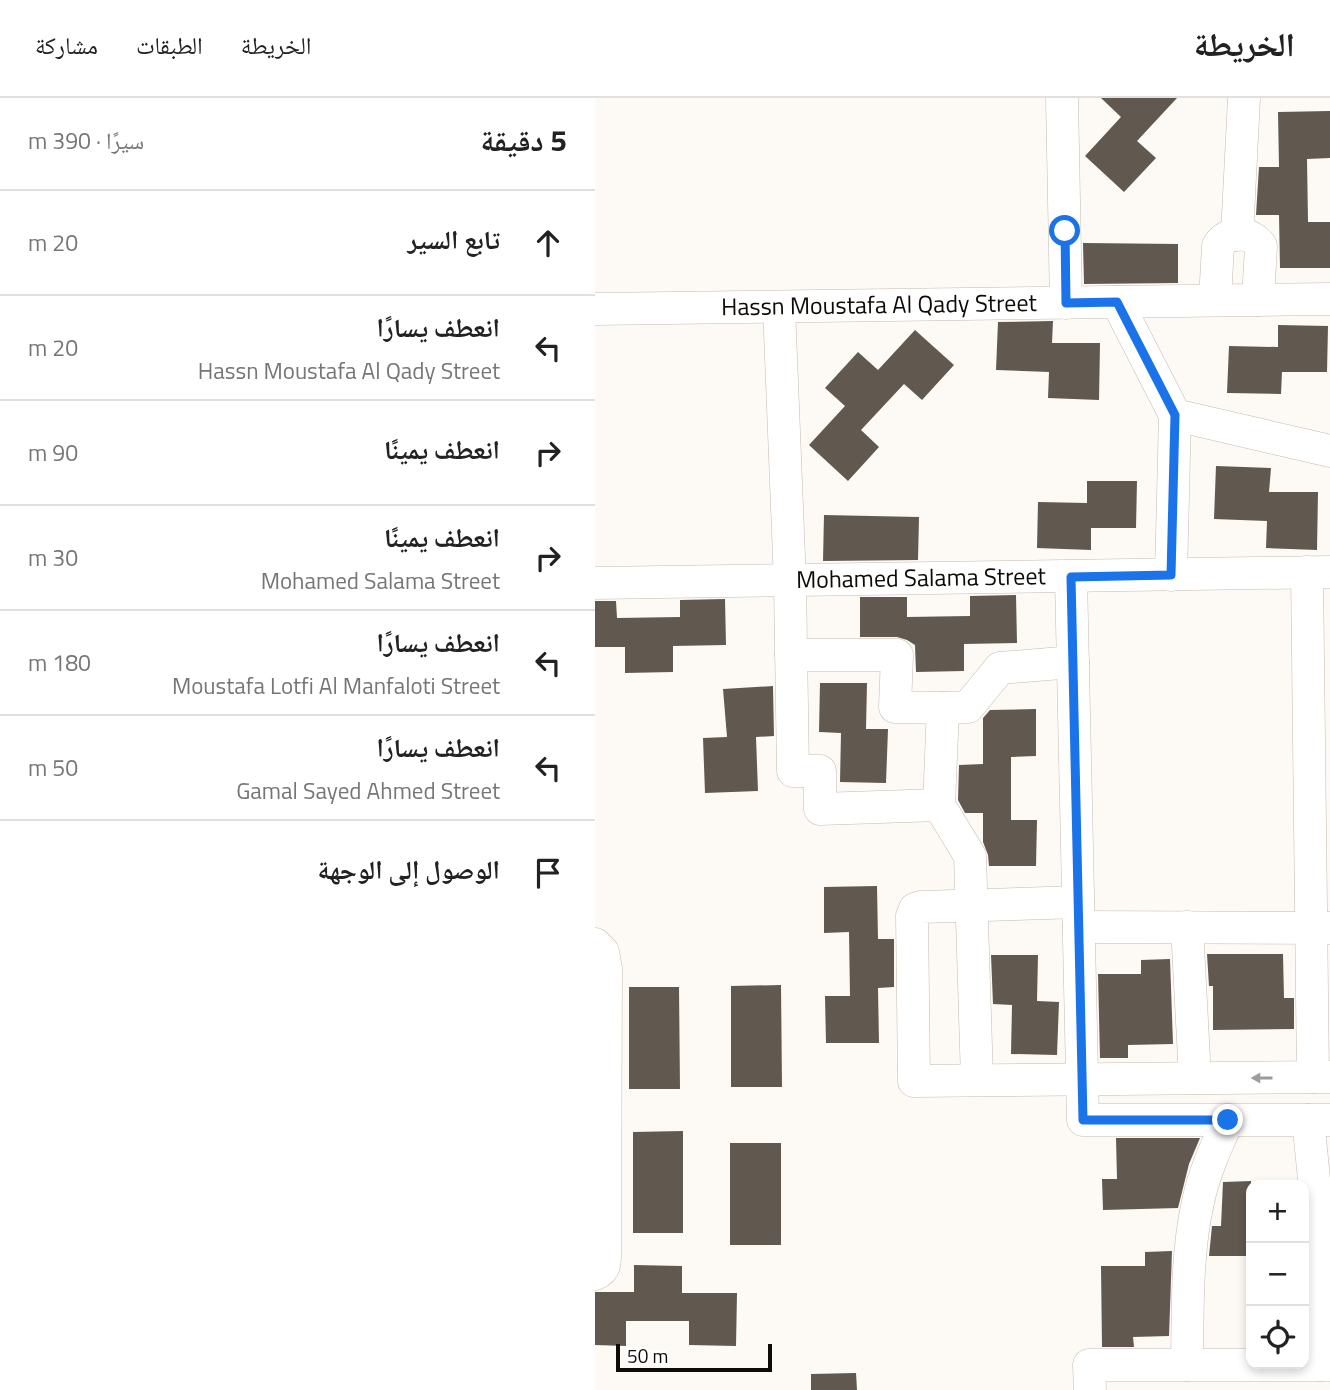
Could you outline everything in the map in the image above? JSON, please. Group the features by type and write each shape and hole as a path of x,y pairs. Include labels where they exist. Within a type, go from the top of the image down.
{"street":[{"path":"1062,98 1066,303"},
{"path":"1237,235 1244,98"},
{"path":"1215,300 1218,246 1222,239 1248,235 1256,238 1261,246 1258,300"},
{"name":"Hassn Moustafa Al Qady Street","path":"595,309 1330,299"},
{"path":"1117,302 1175,415 1171,575"},
{"path":"779,307 790,582 793,771 820,771 820,809 939,805"},
{"path":"1175,415 1330,451"},
{"path":"1318,572 1321,1077 914,1081 912,916 915,909 972,905 1188,927 1320,928"},
{"name":"Mohamed Salama Street","path":"595,583 1318,572"},
{"path":"1071,577 1083,1120 1319,1120 1316,1198 1324,1365 1258,1378 1187,1365 1089,1378"},
{"path":"791,655 897,655 895,707 968,707 1000,668 1073,662"},
{"path":"943,708 939,805 970,856 977,1079"},
{"path":"1188,927 1195,1078"},
{"path":"595,944 603,952 606,961 600,1113 605,1258 600,1273 595,1274"},
{"path":"1187,1365 1192,1232 1198,1199 1228,1120"}],"building":[{"path":"1101,98 1177,98 1137,141 1156,158 1124,192 1085,156 1121,117"},
{"path":"1330,111 1330,158 1307,159 1308,222 1330,222 1330,268 1280,268 1279,215 1256,215 1259,167 1279,167 1278,112"},
{"path":"1083,243 1178,244 1178,283 1084,284"},
{"path":"1053,321 1052,343 1100,343 1099,400 1048,398 1049,372 996,370 998,322"},
{"path":"1278,325 1328,326 1327,372 1282,372 1281,394 1227,393 1229,346 1278,347"},
{"path":"915,330 954,365 922,400 904,384 861,430 879,447 848,481 809,445 845,406 825,388 858,352 878,370"},
{"path":"1216,466 1271,468 1269,492 1318,492 1317,550 1266,548 1267,521 1214,519"},
{"path":"1087,481 1137,481 1136,528 1091,528 1091,550 1037,548 1038,502 1087,503"},
{"path":"824,515 919,517 918,560 823,561"},
{"path":"1016,595 1017,643 964,644 964,671 916,672 915,645 907,640 897,637 860,637 860,597 907,597 907,617 970,616 970,596"},
{"path":"725,599 726,645 673,646 673,672 625,673 625,647 595,647 595,601 616,601 617,618 680,617 680,600"},
{"path":"820,683 867,683 866,729 888,729 886,783 840,782 841,733 819,732"},
{"path":"773,686 774,736 756,737 758,791 705,793 703,738 727,737 723,689"},
{"path":"1036,709 1036,756 1011,757 1011,820 1037,820 1036,866 989,866 983,842 983,813 965,813 958,800 959,765 983,764 983,718 990,710"},
{"path":"877,886 878,939 894,939 894,987 878,988 879,1043 826,1043 825,996 850,996 849,932 824,933 824,887"},
{"path":"1207,954 1283,954 1284,998 1294,998 1294,1029 1213,1030 1213,986 1209,986"},
{"path":"991,955 1038,955 1037,1001 1059,1002 1057,1055 1011,1054 1012,1005 993,1004"},
{"path":"1170,959 1173,1044 1128,1045 1128,1058 1100,1058 1098,974 1141,974 1141,960"},
{"path":"781,985 782,1087 731,1087 731,986"},
{"path":"629,987 679,987 680,1089 629,1089"},
{"path":"683,1131 683,1233 633,1233 633,1132"},
{"path":"1116,1138 1200,1138 1189,1164 1178,1208 1103,1210 1102,1179 1117,1179"},
{"path":"730,1143 781,1143 781,1245 730,1245"},
{"path":"1246,1181 1246,1256 1209,1256 1212,1226 1221,1226 1223,1182"},
{"path":"1172,1251 1169,1336 1133,1337 1134,1347 1102,1347 1101,1266 1145,1266 1145,1252"},
{"path":"634,1265 682,1266 682,1293 737,1293 736,1346 689,1345 689,1321 626,1321 626,1346 595,1345 595,1292 634,1292"},
{"path":"856,1373 857,1390 811,1390 811,1374"}],"route":[{"path":"1065,231 1066,303 1117,302 1175,415 1171,575 1071,577 1083,1120 1228,1120"}]}
